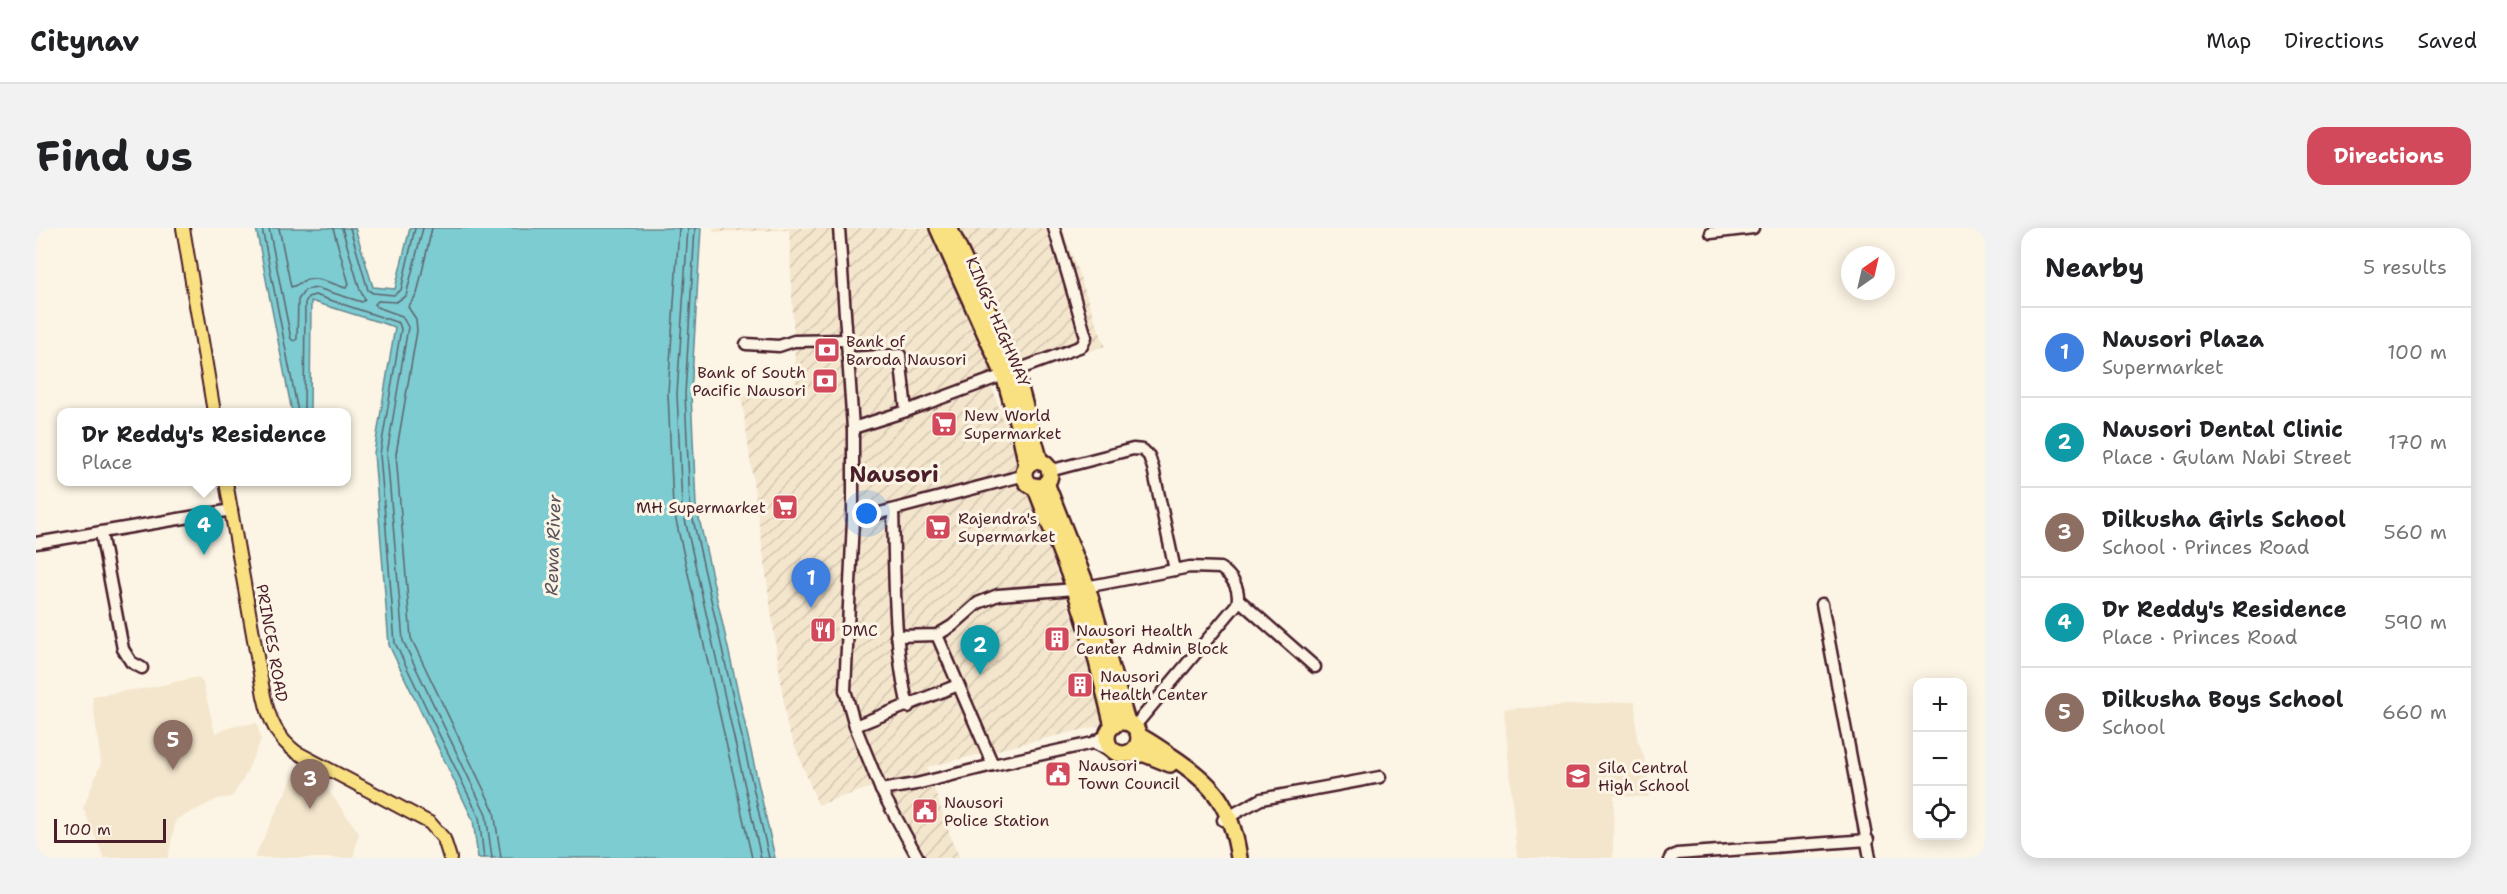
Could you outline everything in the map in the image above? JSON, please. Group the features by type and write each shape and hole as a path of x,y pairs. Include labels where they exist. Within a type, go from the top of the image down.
{"highway":[{"name":"KING'S HIGHWAY","path":"938,228 1010,373"},
{"name":"KING'S HIGHWAY","path":"950,228 1010,373 1020,432 1081,588 1094,649 1124,729 1108,744 1120,753"},
{"path":"1120,753 1136,748 1124,729"},
{"path":"1124,729 1189,768 1209,784 1221,800 1226,818 1231,858"},
{"path":"1120,753 1145,754 1171,765 1204,791 1226,818 1234,832 1239,858"}],"main road":[{"path":"183,228 213,408"},
{"name":"PRINCES ROAD","path":"227,486 264,696 267,709 279,735 297,752 430,823 444,839 450,858"}],"street":[{"path":"839,228 853,428 853,519 845,690 855,726 881,790 918,858"},
{"path":"853,428 906,411 1082,346 1086,337 1054,228"},
{"path":"1711,233 1753,228"},
{"path":"747,344 779,346 794,341 847,340"},
{"path":"849,358 900,355 906,411"},
{"path":"853,519 1133,449 1143,450 1149,456 1153,468 1175,570"},
{"path":"36,542 232,510"},
{"path":"893,510 896,636 908,707"},
{"path":"101,533 123,649 131,662 142,668"},
{"path":"896,636 937,635 952,626 978,603 998,595 1022,591 1081,588 1175,570 1210,566 1220,568 1227,573 1237,588 1239,600 1315,667"},
{"path":"881,790 1093,743 1124,729 1239,600"},
{"path":"1822,604 1870,858"},
{"path":"937,635 993,765"},
{"path":"855,726 908,707 958,685"},
{"path":"1093,743 1120,753"},
{"path":"1226,818 1261,799 1380,777"},
{"path":"1670,858 1677,854 1868,840"}],"shaded area":[{"path":"712,228 1062,228 1105,346 991,384 1106,714 1098,726 927,767 960,858 920,858 884,783 818,805 787,726 741,394 796,389 789,230 714,232"},
{"path":"198,677 203,683 215,733 234,726 257,723 261,740 244,778 232,797 218,799 176,820 168,858 104,858 83,808 101,763 92,696 153,687"},
{"name":"Sila Central High School","path":"1635,701 1637,739 1644,756 1649,797 1614,796 1613,858 1517,858 1504,709"},
{"path":"298,766 324,784 359,833 353,858 254,858"}],"water":[{"name":"Rewa River","path":"256,228 355,228 373,287 395,289 410,228 701,228 691,394 696,505 775,858 478,858 473,820 389,645 374,453 395,327 311,301 310,408 291,408"}],"place":[{"name":"Bank of Baroda Nausori","path":"827,350"},
{"name":"Bank of South Pacific Nausori","path":"825,381"},
{"name":"New World Supermarket","path":"944,424"},
{"name":"MH Supermarket","path":"785,507"},
{"name":"Rajendra's Supermarket","path":"938,527"},
{"name":"Dr Reddy's Residence","path":"204,555"},
{"name":"Nausori Plaza","path":"811,608"},
{"name":"DMC","path":"823,630"},
{"name":"Nausori Health Center Admin Block","path":"1057,639"},
{"name":"Nausori Dental Clinic","path":"980,675"},
{"name":"Nausori Health Center","path":"1080,685"},
{"name":"Dilkusha Boys School","path":"173,770"},
{"name":"Nausori Town Council","path":"1058,774"},
{"name":"Sila Central High School","path":"1578,776"},
{"name":"Dilkusha Girls School","path":"310,809"},
{"name":"Nausori Police Station","path":"925,811"}],"district":[{"name":"Nausori","path":"894,474"}]}
